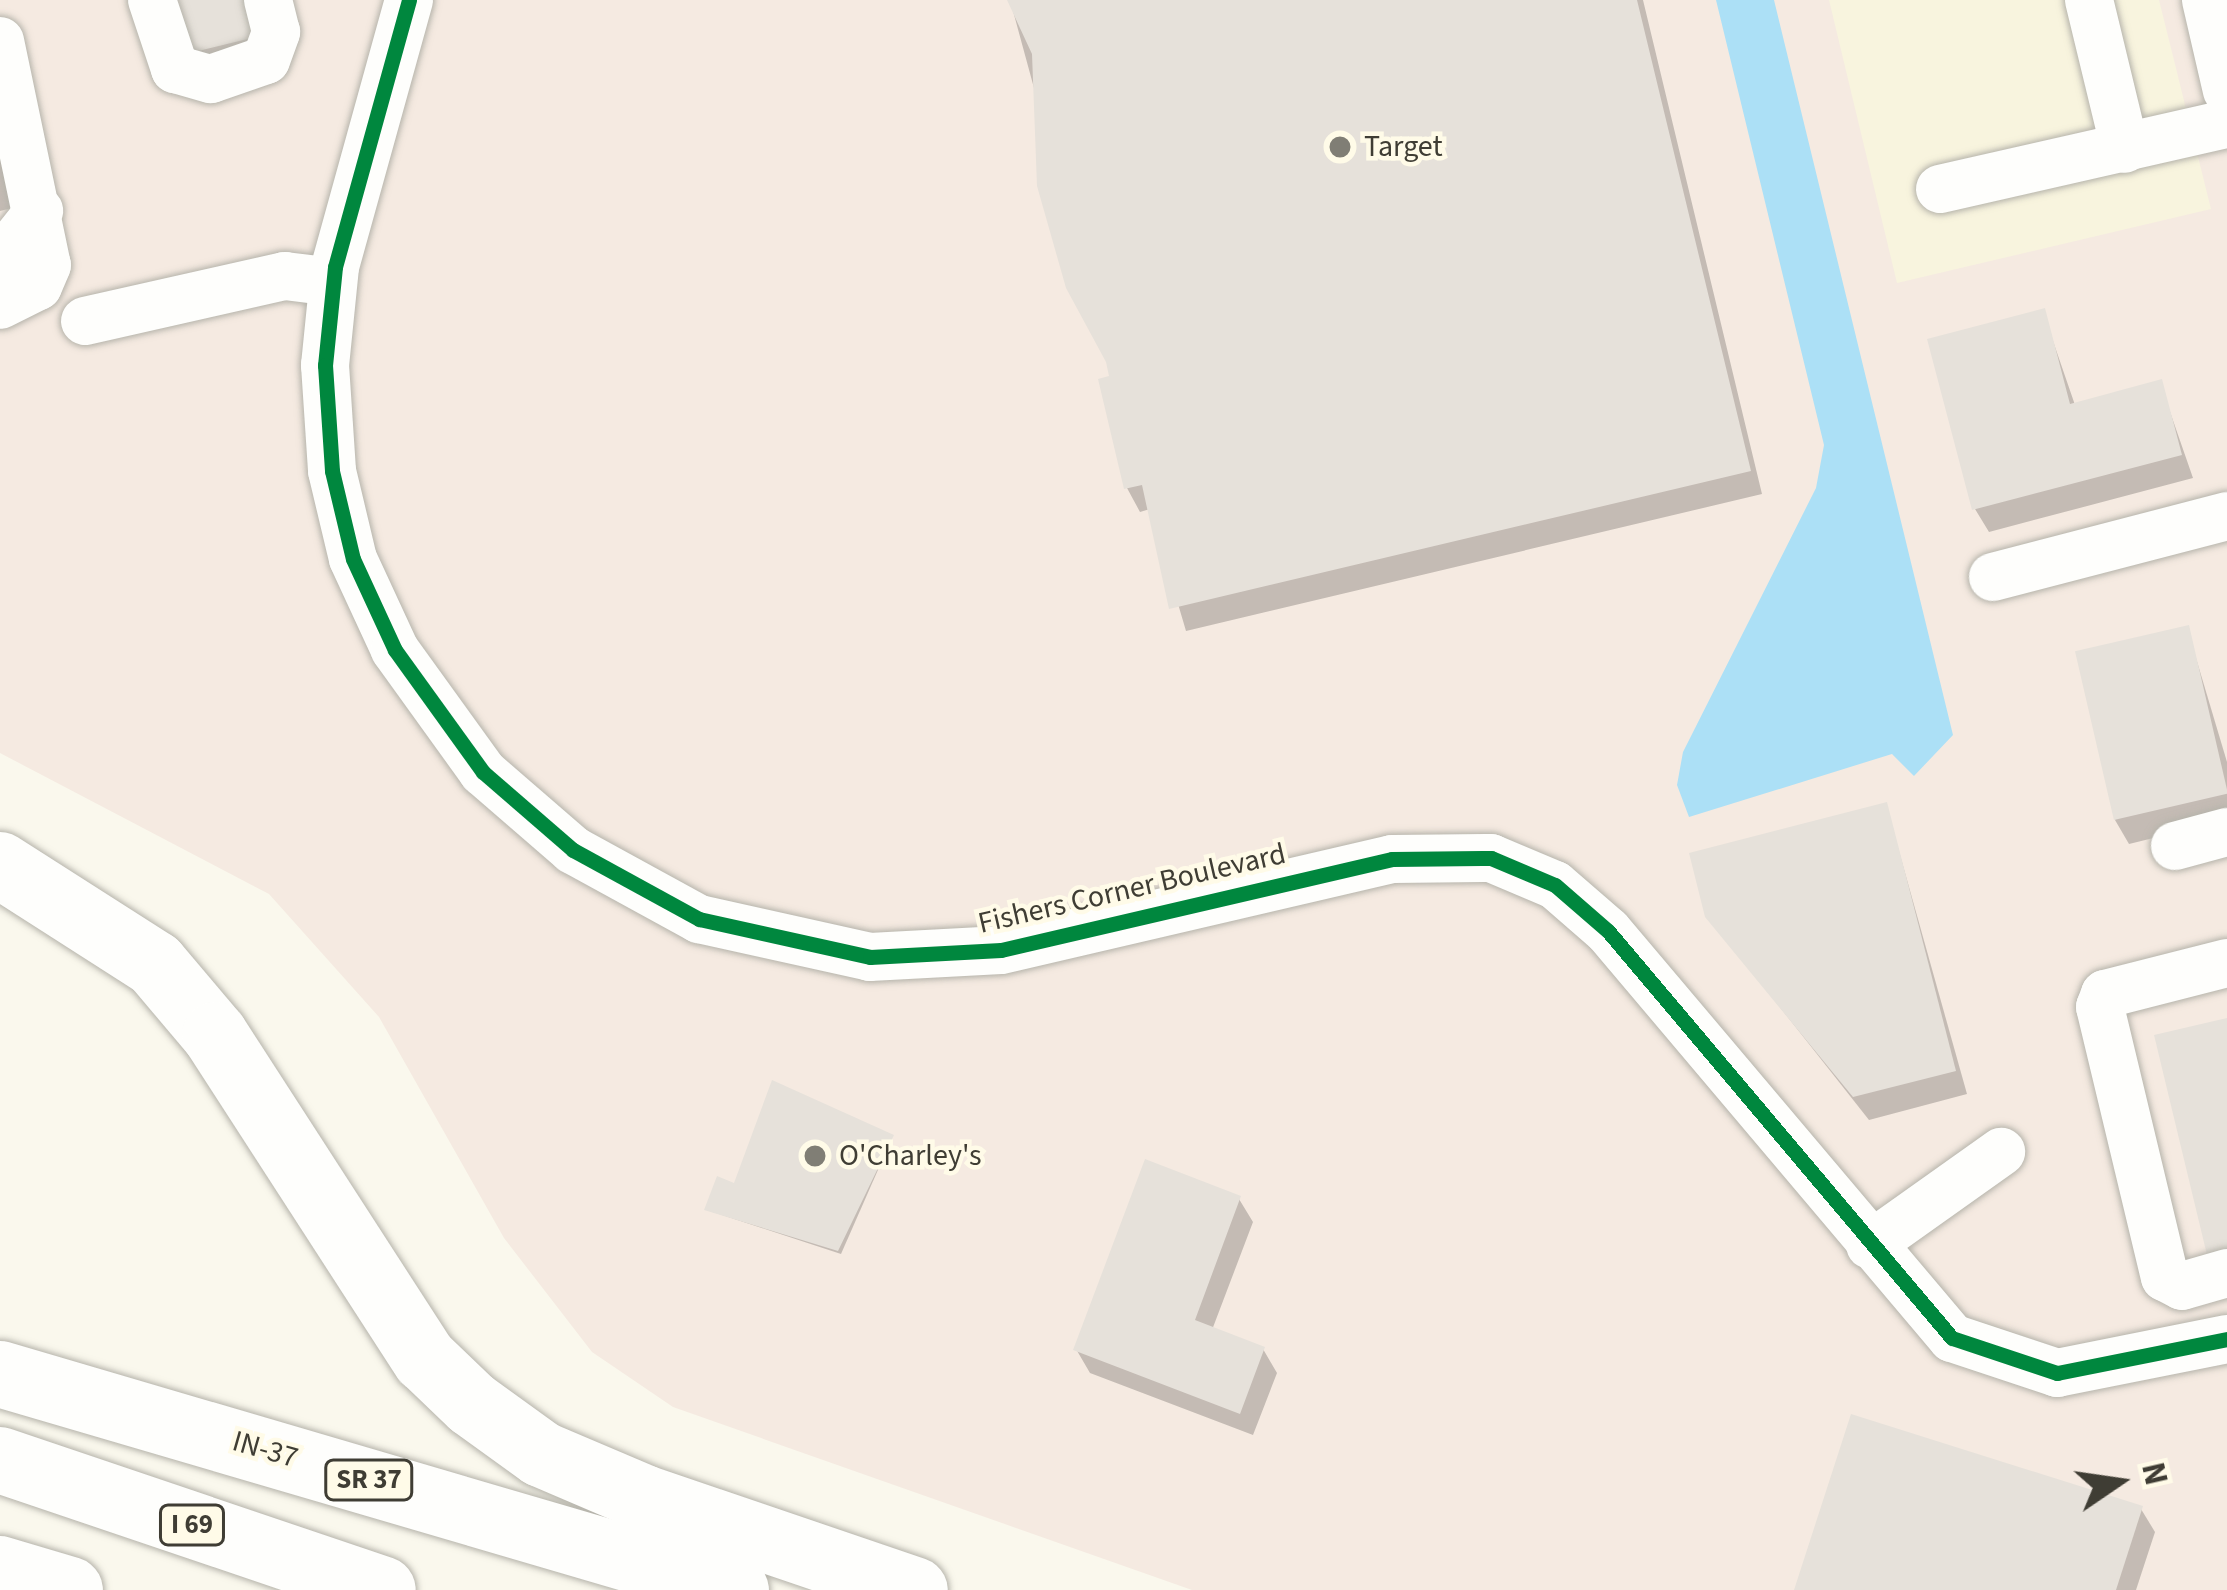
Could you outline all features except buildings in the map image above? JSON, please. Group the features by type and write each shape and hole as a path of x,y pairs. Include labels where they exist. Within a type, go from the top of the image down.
{"highway":[{"path":"0,865 155,964 214,1035 414,1344 472,1404 541,1454 644,1498 915,1590"},
{"name":"IN-37","path":"0,1374 736,1590"},
{"name":"I 69","path":"0,1460 383,1590"},
{"path":"0,1569 70,1590"}],"street":[{"path":"152,0 175,69 211,79 266,60 276,32 268,0"},
{"name":"Fishers Corner Boulevard","path":"410,0 333,282 332,471 380,623 483,772 619,881 759,937 922,957 1058,938 1381,861 1492,858 1555,885 1608,931 1952,1338 2034,1371 2102,1370 2227,1339"},
{"path":"2090,0 2125,149"},
{"path":"2214,6 2227,91"},
{"path":"0,41 47,265 38,286 0,305"},
{"path":"1940,189 2227,124"},
{"path":"0,260 39,212"},
{"path":"85,321 285,276 333,282"},
{"path":"1993,577 2227,517"},
{"path":"2175,846 2227,832"},
{"path":"2227,963 2105,994 2100,1007 2165,1277 2182,1286 2227,1273"},
{"path":"1870,1245 2001,1152"}],"shaded area":[{"path":"0,0 2227,0 2227,1590 1192,1590 673,1407 592,1352 504,1238 379,1017 269,894 0,753"},
{"path":"1829,0 2159,0 2211,209 1897,283"}],"water":[{"path":"1716,0 1774,0 1953,735 1914,776 1892,754 1689,817 1677,785 1683,752 1816,488 1824,445"}],"cycle path":[{"path":"409,0 335,267 325,365 332,471 353,559 395,650 483,772 573,850 699,919 870,957 1001,950 1392,859 1491,858 1555,885 1608,931 1952,1338 2057,1373 2227,1339"}],"place":[{"name":"Target","path":"1340,147"},
{"name":"O'Charley's","path":"815,1156"}]}
